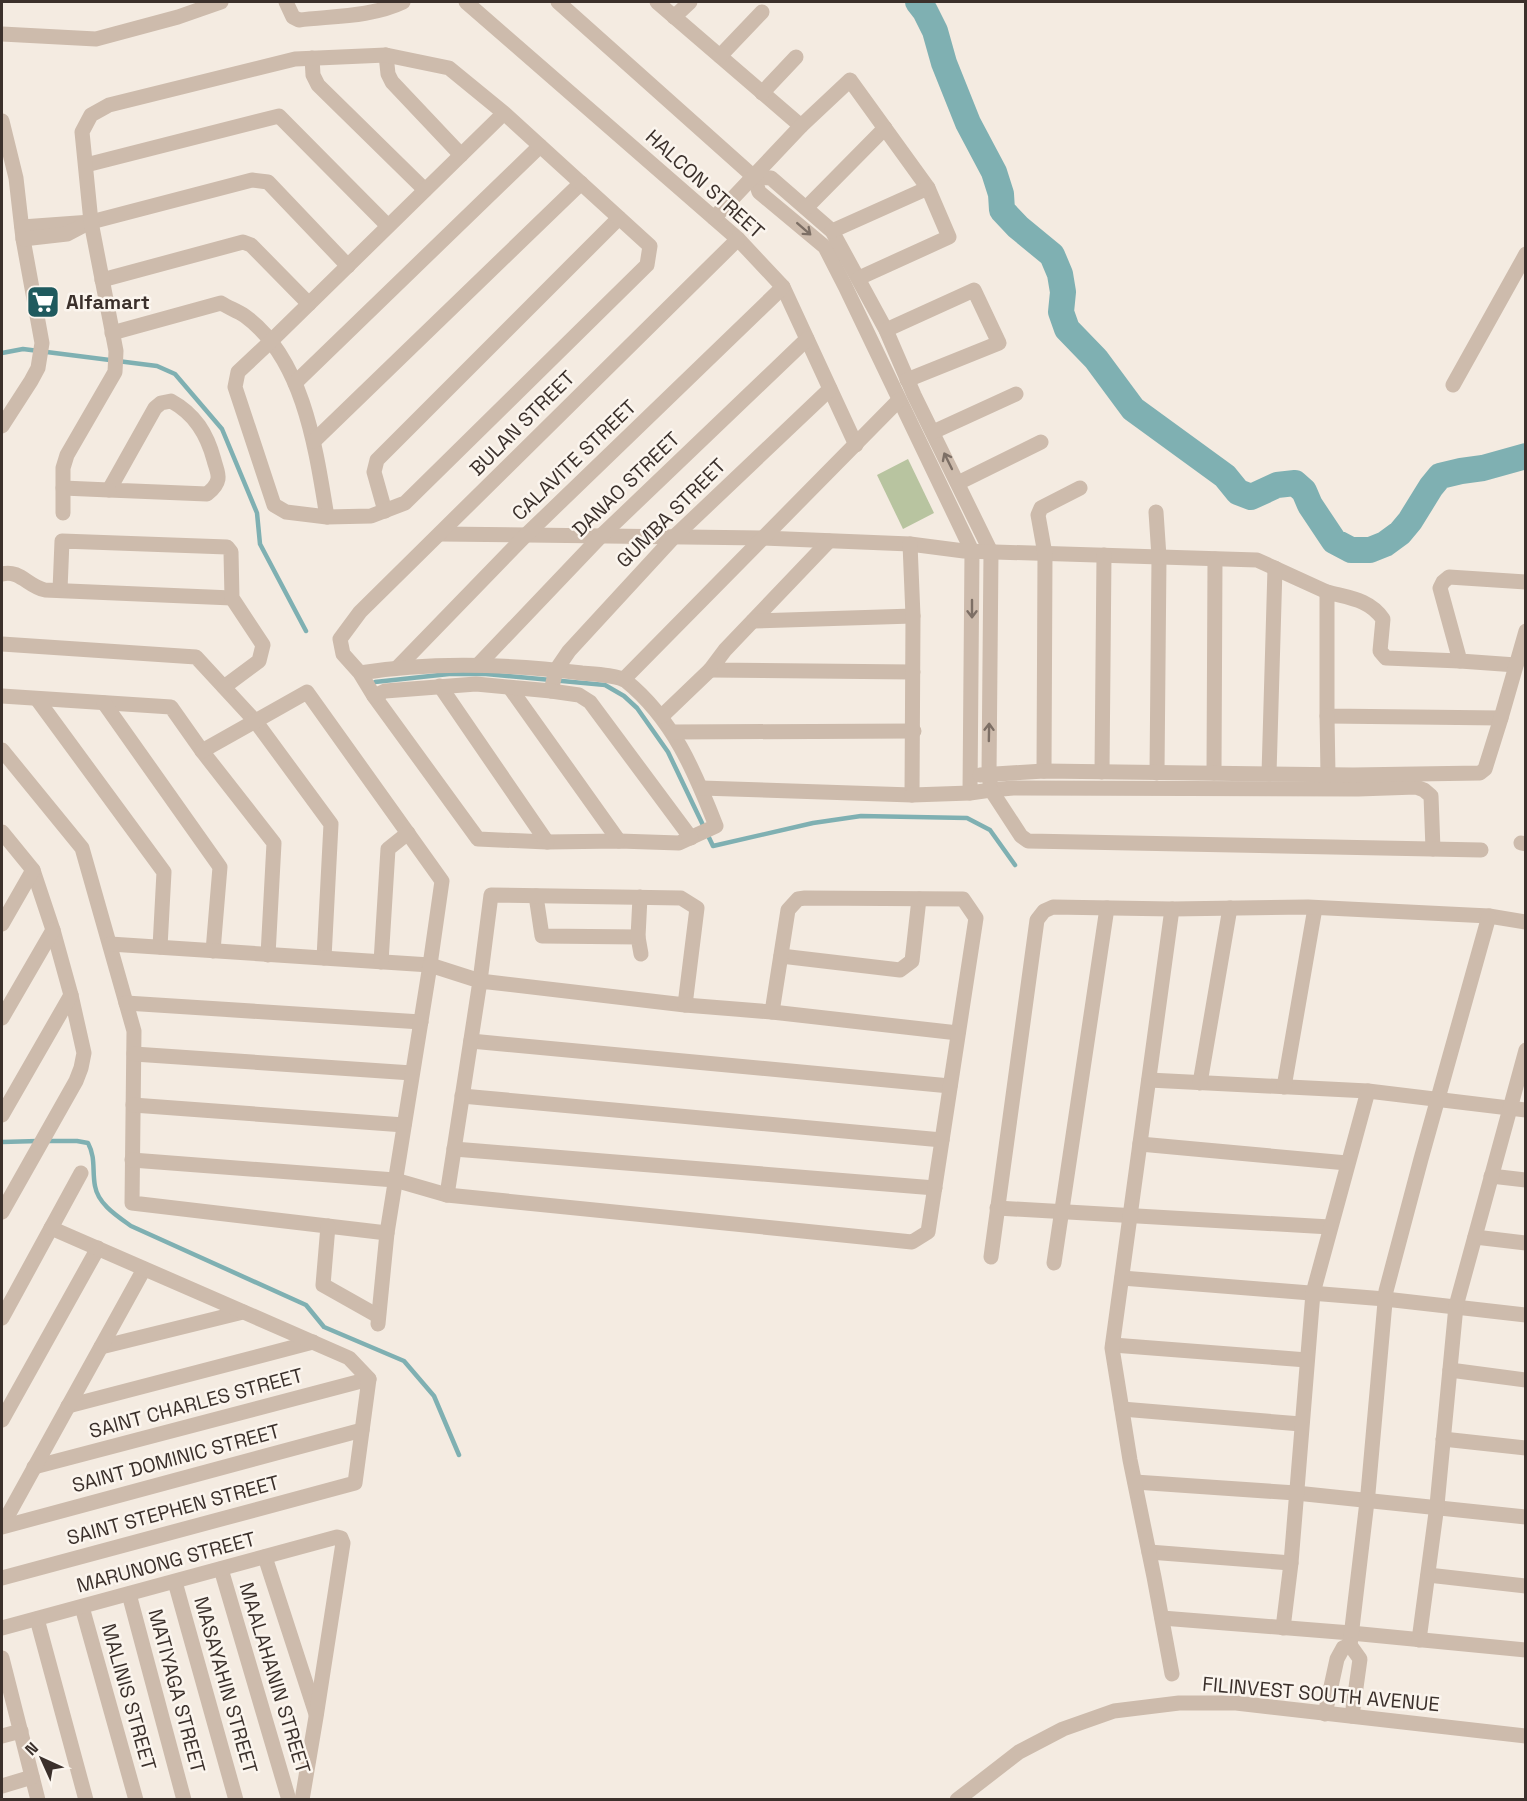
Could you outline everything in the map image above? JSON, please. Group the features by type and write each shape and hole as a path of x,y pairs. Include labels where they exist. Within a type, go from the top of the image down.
{"street":[{"path":"2,34 96,39 178,17 221,2"},
{"path":"286,2 293,16 299,20 361,13 402,2"},
{"name":"HALCON STREET","path":"466,2 738,239 783,287 856,444"},
{"path":"558,2 754,177 759,192 825,247 972,551 970,793"},
{"path":"657,2 801,126"},
{"path":"674,17 690,2"},
{"path":"720,56 762,12"},
{"path":"386,55 388,74 392,82 461,155"},
{"path":"63,513 63,468 67,455 115,372 116,351 92,222 82,132 91,115 109,105 295,59 386,55 449,68 504,113 650,246 647,265 405,503 371,516 327,517 286,512 274,505 235,387 238,372 504,113"},
{"path":"762,93 796,57"},
{"path":"312,58 313,75 318,85 425,190"},
{"path":"714,218 801,126 850,80 928,188 949,237 859,278"},
{"path":"86,165 279,116 388,226"},
{"path":"2,121 19,195 22,233 42,343 39,360 31,381 2,426"},
{"path":"806,208 885,128"},
{"path":"295,383 540,146"},
{"path":"2,174 9,158"},
{"path":"754,177 771,178 832,231 886,330 907,380 991,552 989,774 991,790 1021,836 1028,841 1480,850"},
{"path":"22,233 67,234 92,222 252,180 268,182 348,266"},
{"path":"315,441 581,183"},
{"path":"832,231 928,188"},
{"path":"385,511 374,472 377,460 619,218"},
{"name":"BULAN STREET","path":"360,673 343,654 340,639 360,612 738,239"},
{"path":"102,280 243,242 252,245 309,304"},
{"path":"1453,385 1526,254"},
{"name":"CALAVITE STREET","path":"398,667 526,535 783,287"},
{"path":"886,330 974,290 999,343 907,380"},
{"path":"112,333 221,303 245,316 271,341 295,383 315,441 327,517"},
{"name":"DANAO STREET","path":"479,664 601,536 807,339"},
{"name":"GUMBA STREET","path":"553,680 569,651 674,537 830,389"},
{"path":"933,432 1016,394"},
{"path":"374,696 385,691 440,686 476,684 510,688 553,680 624,679 899,400"},
{"path":"63,488 109,490 207,494 214,488 219,478 209,442 198,424 183,408 171,401 161,403 155,408 109,490"},
{"path":"958,483 1041,442"},
{"path":"1044,771 1045,554 1038,515 1041,508 1080,488"},
{"path":"1156,512 1158,557 1157,772"},
{"path":"440,534 763,538 910,544 991,552 1257,560 1327,592 1367,603 1376,609 1383,619 1380,651 1386,658 1516,665"},
{"path":"60,590 62,541 227,547 231,552 231,598 263,645 259,661 224,687"},
{"path":"662,716 710,670 725,650 829,541"},
{"path":"910,544 914,731 912,795"},
{"path":"1102,772 1104,555"},
{"path":"1214,773 1215,559"},
{"path":"1269,774 1275,568"},
{"path":"2,574 7,572 16,574 39,589 231,598"},
{"path":"1460,661 1440,588 1443,582 1449,577 1526,582"},
{"path":"1327,592 1328,775"},
{"path":"753,621 913,616"},
{"path":"701,788 912,795 970,793 1013,788 1355,782 1480,773 1485,769 1526,631"},
{"path":"2,644 195,657 256,722 331,824 324,958"},
{"path":"624,679 662,716 673,732 701,788 716,826 702,833 679,843 478,839 374,696 360,673 398,667 479,664 553,680 590,702 702,833"},
{"path":"710,670 913,672"},
{"path":"440,686 547,842"},
{"path":"510,688 619,841"},
{"path":"202,752 307,692 442,881 387,1233 378,1320 358,1303 324,1285 328,1226"},
{"path":"2,696 171,707 202,752 274,843 267,955"},
{"path":"37,699 164,872 160,947"},
{"path":"104,703 220,867 213,951"},
{"path":"1327,716 1501,718"},
{"path":"673,732 914,731"},
{"path":"2,750 82,848 110,944 134,1031 132,1203 387,1233"},
{"path":"971,776 1044,771 1328,775 1355,782 1416,787 1431,796 1433,849"},
{"path":"2,832 33,870 53,930 84,1053 76,1081 2,1212"},
{"path":"381,962 388,849 408,833"},
{"path":"2,924 33,870"},
{"path":"447,1195 491,895 681,898 697,908 685,1005"},
{"path":"536,896 542,936 638,937"},
{"path":"640,897 638,937 641,954"},
{"path":"132,1160 395,1180 447,1195 912,1242 928,1232 976,918 963,899 798,899 788,910 772,1012"},
{"path":"781,956 900,970 912,961 919,899"},
{"path":"991,1257 1037,920 1044,911 1053,907 1315,908 1489,916 1526,922"},
{"path":"1054,1263 1107,908"},
{"path":"1200,1083 1230,908"},
{"path":"1284,1087 1315,908"},
{"path":"1172,909 1113,1345 1135,1482 1172,1674"},
{"path":"1325,1713 1337,1659 1350,1639 1367,1500 1385,1299 1412,1192 1489,916"},
{"path":"2,1018 53,930"},
{"path":"110,944 430,965 480,981 958,1033"},
{"path":"2,1116 70,995"},
{"path":"126,1003 421,1022"},
{"path":"471,1041 950,1086"},
{"path":"1419,1640 1437,1508 1456,1306 1491,1176 1518,1109 1526,1050"},
{"path":"134,1054 412,1073"},
{"path":"1149,1080 1368,1091 1518,1109"},
{"path":"1283,1628 1291,1563 1313,1293 1368,1091"},
{"path":"462,1096 942,1140"},
{"path":"133,1105 404,1125"},
{"path":"1140,1144 1347,1163"},
{"path":"454,1149 934,1188"},
{"path":"2,1318 8,1291 51,1228 81,1173"},
{"path":"1491,1176 1526,1180"},
{"path":"998,1208 1330,1227"},
{"path":"51,1228 348,1358 369,1379 362,1430"},
{"path":"1475,1237 1526,1243"},
{"path":"2,1420 98,1248"},
{"path":"2,1526 144,1269"},
{"path":"1122,1278 1385,1299 1526,1315"},
{"path":"101,1347 243,1312"},
{"path":"68,1406 313,1342"},
{"path":"1113,1345 1307,1360"},
{"path":"1450,1371 1526,1380"},
{"name":"SAINT CHARLES STREET","path":"34,1467 369,1379"},
{"path":"1122,1409 1301,1424"},
{"name":"SAINT STEPHEN STREET","path":"2,1578 355,1483 362,1430"},
{"name":"SAINT DOMINIC STREET","path":"2,1526 362,1430"},
{"path":"1443,1439 1526,1448"},
{"path":"1135,1482 1296,1493 1526,1517"},
{"name":"MARUNONG STREET","path":"2,1628 336,1537 341,1538 343,1543 316,1717"},
{"path":"1149,1552 1291,1563"},
{"path":"265,1557 316,1717 302,1800"},
{"name":"MAALAHANIN STREET","path":"221,1569 289,1800"},
{"path":"1428,1575 1526,1586"},
{"name":"MASAYAHIN STREET","path":"175,1582 236,1800"},
{"name":"MATIYAGA STREET","path":"129,1594 184,1800"},
{"name":"MALINIS STREET","path":"82,1607 136,1800"},
{"path":"1162,1618 1283,1628 1350,1639 1419,1640 1526,1650"},
{"path":"37,1619 86,1800"},
{"path":"1350,1639 1360,1659 1352,1716"},
{"path":"2,1658 4,1680 21,1731 38,1800"},
{"name":"FILINVEST SOUTH AVENUE","path":"957,1800 1019,1752 1063,1729 1113,1712 1179,1703 1236,1703 1526,1736"},
{"path":"2,1736 21,1731"},
{"path":"2,1786 32,1777"}],"green space":[{"path":"908,459 934,513 903,529 877,475"}],"waterway":[{"path":"918,2 935,31 944,63 968,123 994,172 1001,194 1002,210 1018,227 1052,255 1060,274 1063,292 1061,312 1067,329 1096,359 1133,409 1225,476 1238,492 1251,497 1277,485 1295,483 1304,491 1310,505 1334,541 1351,550 1370,550 1385,544 1400,533 1440,476 1483,468 1526,456"},
{"path":"2,353 23,349 157,366 175,374 222,429 257,513 260,544 306,631"},
{"path":"375,682 449,674 486,674 605,685 624,696 637,708 668,752 713,846 813,823 861,816 967,818 990,830 1015,865"},
{"path":"2,1142 38,1141"},
{"path":"47,1141 88,1143 93,1159 95,1186 100,1198 109,1209 131,1226 306,1305 324,1327 404,1361 434,1396 459,1455"}],"place":[{"name":"Alfamart","path":"43,302"}]}
